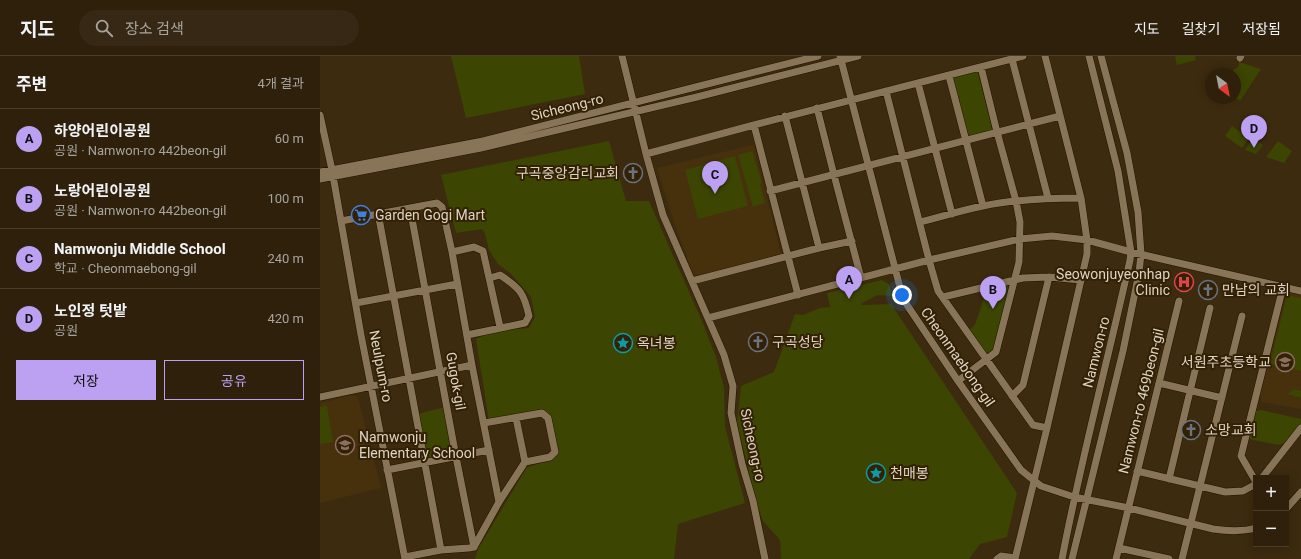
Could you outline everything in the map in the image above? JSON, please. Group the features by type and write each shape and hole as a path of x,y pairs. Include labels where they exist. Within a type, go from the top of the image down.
{"street":[{"name":"Sicheong-ro","path":"320,179 332,173 483,141 818,56"},
{"name":"Sicheong-ro","path":"320,172 332,173 481,148 635,112 841,58 858,56"},
{"path":"646,154 785,116 949,76 1023,56"},
{"path":"997,559 1001,556 1015,558 1087,254 1087,240 1081,198 1045,56"},
{"name":"Namwon-ro","path":"1062,559 1074,496 1114,332 1131,252 1118,171 1089,56"},
{"name":"Namwon-ro","path":"1072,559 1123,351 1140,273 1141,254 1138,212 1127,153 1101,56"},
{"name":"Cheonmaebong-gil","path":"841,58 903,299 958,381 1021,470 1041,486 1074,496"},
{"path":"1012,59 1048,198"},
{"path":"623,60 635,112"},
{"path":"958,381 996,352 1019,262 1020,222 1016,201 981,67"},
{"path":"949,76 983,206"},
{"path":"918,83 952,214"},
{"name":"Cheonmaebong-gil","path":"886,91 938,291 1033,424 1047,428"},
{"path":"817,108 861,278"},
{"name":"Sicheong-ro","path":"635,112 663,215 724,355 733,386 731,413 742,464 753,501 765,559"},
{"name":"Neulpum-ro","path":"320,115 405,558"},
{"path":"785,116 819,248"},
{"path":"770,191 1060,116"},
{"path":"754,125 798,295"},
{"path":"920,222 983,206 1016,201 1048,198 1081,198"},
{"name":"Gugok-gil","path":"341,220 438,203 442,207 452,252 472,365 499,502"},
{"name":"Gugok-gil","path":"410,208 474,547"},
{"path":"378,214 441,550"},
{"path":"708,318 929,260 1020,239 1052,236 1087,240 1131,252 1301,291"},
{"path":"692,281 819,248 852,241"},
{"path":"452,252 474,247 484,251 500,327"},
{"name":"Gugok-gil","path":"467,335 525,323 529,316 526,300 522,292 500,275 490,278"},
{"name":"Cheonmaebong-gil","path":"943,297 1015,280 1049,277 1082,280"},
{"name":"Cheonmaebong-gil","path":"1012,396 1023,385 1049,277"},
{"path":"356,303 457,284"},
{"path":"1253,478 1241,456 1283,286"},
{"name":"Namwon-ro 469beon-gil","path":"1116,559 1179,301"},
{"path":"1169,478 1210,308"},
{"path":"1182,559 1242,316"},
{"path":"320,397 371,385 472,365"},
{"path":"1159,383 1222,398"},
{"name":"Gugok-gil","path":"484,423 542,413 548,418 555,452 550,457 525,462"},
{"path":"405,558 441,550 474,547 499,502 525,462 516,418"},
{"path":"1264,475 1301,428"},
{"path":"387,470 489,450"},
{"path":"1137,471 1225,492 1243,490 1253,485"},
{"path":"1289,506 1301,492"},
{"path":"1074,496 1226,531 1253,528"},
{"path":"1119,548 1150,557 1170,559"}],"shaded area":[{"path":"752,145 754,146 781,254 780,256 697,275 693,274 673,219 657,168"},
{"name":"서원주초등학교","path":"1287,292 1301,295 1301,409 1262,402 1260,395"},
{"name":"Namwonju Elementary School","path":"353,395 358,398 381,488 320,503 320,403"}],"green space":[{"path":"451,56 579,56 585,94 466,118"},
{"path":"1175,56 1195,56 1196,60 1177,65"},
{"path":"1239,62 1261,69 1241,99 1241,68 1236,68 1239,66"},
{"path":"975,71 978,73 992,129 990,131 970,136 967,135 953,79"},
{"path":"1232,126 1249,138 1242,148 1225,136"},
{"path":"1253,138 1263,145 1256,154 1245,150"},
{"path":"609,141 626,201 649,201 702,321 716,357 724,388 725,426 745,503 678,524 674,559 475,559 478,549 527,467 553,460 554,437 541,411 489,421 476,339 495,332 529,328 535,317 531,297 511,274 498,264 489,250 485,234 482,229 456,233 441,175"},
{"path":"1278,141 1292,151 1284,163 1266,157"},
{"path":"752,151 762,183 753,186 760,184 765,203 753,207 738,155"},
{"path":"735,156 748,206 698,219 685,170"},
{"path":"882,280 889,284 892,296 878,295 862,303 861,305 891,304 1017,493 1007,537 980,544 969,559 781,559 780,540 763,521 756,501 737,422 741,386 774,372 795,314 803,315 820,308 830,307 827,293"},
{"path":"1010,284 993,352 986,355 969,330 975,325 986,292"},
{"path":"1287,295 1301,298 1301,371 1270,364"},
{"path":"1295,389 1301,391 1301,398 1287,394"},
{"path":"327,406 333,442 320,444 320,407"},
{"path":"445,407 452,454 428,460 418,414"},
{"path":"1261,410 1301,419 1301,424 1285,443 1278,445 1249,439 1256,411"}],"place":[{"name":"노인정 텃밭","path":"1254,148"},
{"name":"구곡중앙감리교회","path":"633,173"},
{"name":"Namwonju Middle School","path":"715,194"},
{"name":"Garden Gogi Mart","path":"361,215"},
{"name":"Seowonjuyeonhap Clinic","path":"1184,282"},
{"name":"만남의 교회","path":"1208,290"},
{"name":"하양어린이공원","path":"849,299"},
{"name":"노랑어린이공원","path":"993,309"},
{"name":"구곡성당","path":"758,342"},
{"name":"옥녀봉","path":"623,343"},
{"name":"서원주초등학교","path":"1285,362"},
{"name":"소망교회","path":"1191,430"},
{"name":"Namwonju Elementary School","path":"345,445"},
{"name":"천매봉","path":"876,473"}]}
